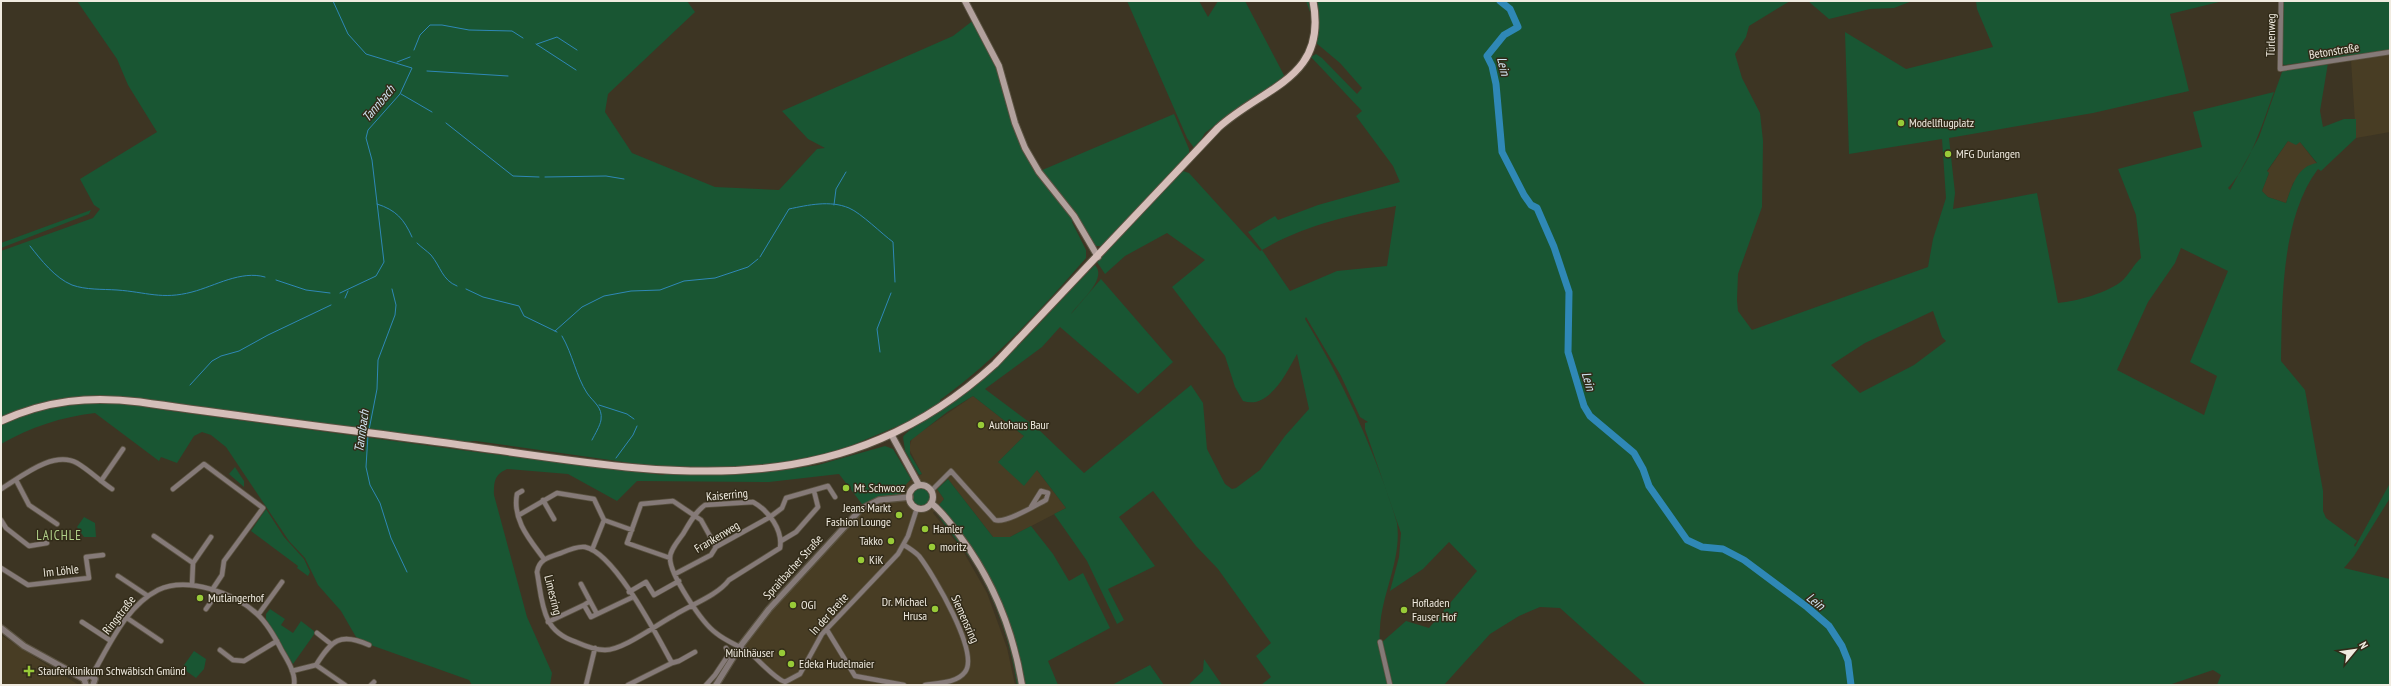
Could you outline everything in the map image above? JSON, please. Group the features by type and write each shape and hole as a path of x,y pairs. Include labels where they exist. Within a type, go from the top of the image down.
{"main road":[{"path":"965,1 996,56 1015,123 1025,148 1039,172 1074,216 1098,257"},
{"path":"1,421 36,407 77,399 113,399 484,449 659,469 728,472 784,467 839,455 891,434 942,406 978,379 1098,257 1232,116 1287,81 1299,70 1310,52 1315,37 1316,26 1313,1"},
{"path":"891,434 919,485"},
{"path":"919,485 926,486 931,491 931,503 927,507 917,508 912,504 910,497 911,491 919,485"},
{"path":"931,503 940,510 962,540 992,588 1011,634 1022,685"}],"street":[{"name":"Türlenweg","path":"2280,69 2281,1"},
{"name":"Betonstraße","path":"2280,69 2390,52"},
{"path":"101,481 124,449"},
{"path":"1,489 53,460 66,459 76,463 112,489"},
{"path":"173,489 204,464 263,508 224,561 222,575 212,590"},
{"path":"931,491 951,471 995,520 1000,522 1031,508"},
{"path":"16,480 29,505 57,524"},
{"path":"692,604 724,587 729,580 780,548 781,541 796,532 818,507 814,491 828,486 835,497"},
{"path":"522,491 517,494 515,501 522,530 544,559"},
{"name":"Frankenweg","path":"675,574 711,555 716,547 770,517 782,508 786,498 814,491"},
{"path":"519,515 557,492 590,497 594,499 604,520 632,530"},
{"name":"Spraitbacher Straße","path":"716,685 739,648 776,601 861,508 879,500 910,497"},
{"path":"543,500 554,519"},
{"path":"716,547 701,520 673,501 641,504 628,543 670,558 675,574 692,604 714,632 739,648"},
{"name":"Kaiserring","path":"670,558 676,544 694,516 705,506 753,502 770,517 780,534 781,541"},
{"name":"In der Breite","path":"739,648 746,651 785,682 800,674 818,640 904,545 917,508"},
{"path":"1,520 6,528 29,546 47,543"},
{"path":"604,520 592,550 608,562 633,597 653,627 672,663"},
{"path":"154,536 193,563"},
{"path":"192,585 193,563 211,537"},
{"name":"Siemensring","path":"904,545 918,555 935,581 953,614 968,652 969,665 963,676 952,681 925,685"},
{"name":"Limesring","path":"592,550 580,547 544,559 538,566 537,572 548,622 557,632 567,639 595,648 612,649 692,604"},
{"name":"Im Löhle","path":"1,568 28,585 90,578 86,557 103,555"},
{"path":"118,576 148,596"},
{"path":"629,592 646,582 654,595 679,581"},
{"path":"258,615 282,582"},
{"path":"581,584 597,614"},
{"name":"Ringstraße","path":"92,675 111,641 127,618 148,596 160,589 192,585 218,592 241,602 258,615 277,641 292,671 294,685"},
{"path":"206,610 218,592"},
{"path":"584,605 590,617 633,597"},
{"path":"548,622 590,601"},
{"path":"127,618 161,641"},
{"path":"82,622 111,641"},
{"path":"1,628 24,646 84,679 86,685"},
{"path":"827,630 855,676 904,685"},
{"path":"316,633 331,644"},
{"path":"292,671 316,665 331,644 353,637 369,645"},
{"path":"220,650 233,660 244,661 277,641"},
{"path":"1380,642 1390,685"},
{"path":"586,685 595,648"},
{"path":"706,685 715,675 729,654 726,648"},
{"path":"628,685 672,663 679,662 695,652"},
{"path":"316,665 345,685"},
{"path":"84,679 88,675 92,675 95,679 94,685"}],"shaded area":[{"path":"2390,54 2390,132 2356,138 2351,60"},
{"path":"2288,141 2300,142 2317,164 2293,183 2286,203 2268,197 2262,191 2269,173 2267,172"},
{"path":"973,396 1024,436 998,462 1037,470 1066,508 1010,537 993,537 948,479 937,489 944,499 933,513 963,551 987,593 1007,648 1015,685 781,685 745,647 774,605 865,508 901,490 905,484 922,474 909,449 912,438"},
{"name":"Stauferklinikum Schwäbisch Gmünd","path":"1,635 36,658 79,685 1,685"}],"green space":[{"path":"77,1 687,1 695,12 608,94 605,112 632,153 715,187 779,190 817,149 825,148 808,139 782,111 953,36 975,19 996,64 1019,141 1029,160 1074,219 1072,222 1086,250 1086,258 1035,315 999,351 961,385 940,400 941,402 919,417 829,455 750,468 652,466 476,441 458,442 99,396 52,400 1,417 1,251 93,218 100,209 94,205 80,179 157,132 128,85 117,59"},
{"path":"1127,1 1199,1 1208,17 1218,1 1245,1 1286,79 1233,111 1205,133 1194,148 1187,138"},
{"path":"1306,1 1790,1 1749,26 1746,37 1735,54 1742,78 1760,113 1763,141 1762,207 1738,274 1738,311 1752,330 1928,267 1933,239 1946,198 1942,139 1849,154 1845,32 1906,69 1993,47 1977,9 1976,1 2223,1 2170,14 2189,91 2093,113 1949,138 1955,193 1953,209 2037,193 2058,303 2083,298 2117,285 2141,258 2136,215 2118,169 2202,147 2193,112 2274,92 2251,151 2259,137 2282,72 2285,70 2328,63 2320,111 2323,127 2344,119 2356,119 2356,138 2321,171 2318,169 2306,189 2297,211 2290,235 2283,287 2281,361 2305,390 2323,491 2323,511 2326,518 2357,541 2354,545 2355,547 2390,483 2390,498 2354,556 2344,568 2390,579 2390,685 2217,685 2221,675 2213,670 2169,685 1646,685 1560,608 1540,607 1519,616 1490,634 1444,685 1392,685 1381,643 1406,621 1429,628 1477,571 1449,542 1423,569 1390,591 1399,557 1401,533 1389,499 1397,523 1398,537 1397,550 1384,602 1380,643 1389,685 1261,685 1271,677 1256,656 1271,643 1218,569 1196,546 1153,491 1119,517 1155,566 1108,589 1124,620 1117,624 1087,561 1054,514 1066,508 1037,470 1024,486 998,462 1024,436 973,396 947,412 910,441 910,454 922,474 919,475 905,451 903,437 912,428 965,394 983,380 1016,348 1095,265 1098,271 1098,277 1091,290 1071,314 1101,279 1173,362 1138,394 1060,327 1042,347 985,389 1037,428 1084,473 1191,385 1203,403 1207,449 1225,484 1232,489 1236,488 1260,470 1285,436 1309,409 1297,354 1276,388 1269,395 1261,400 1252,402 1243,401 1235,387 1225,356 1172,287 1205,260 1167,233 1125,256 1105,274 1097,262 1183,171 1189,173 1260,251 1262,250 1248,232 1275,216 1278,220 1318,205 1400,182 1393,166 1356,116 1362,111 1311,57 1316,54 1322,58 1357,94 1362,88 1340,63 1315,42 1319,28 1318,11 1310,12","holes":["2288,141 2296,145 2300,142 2317,163 2310,165 2300,172 2293,184 2286,203 2268,197 2262,191 2269,173 2267,171","2239,174 2230,190 2228,188 2236,179","1396,206 1387,266 1337,271 1290,291 1262,250 1278,241 1327,222","2181,248 2228,271 2190,362 2217,376 2204,415 2117,370 2148,302 2175,263","1933,311 1942,337 1946,341 1914,365 1860,393 1831,365 1865,343","1306,317 1341,376 1360,417 1368,422 1365,423 1365,429 1378,468 1369,444 1333,368 1305,319"]},
{"path":"1808,1 1912,1 1894,8 1870,9 1829,19"},
{"path":"2283,1 2390,1 2390,51 2284,65 2282,63"},
{"path":"1174,114 1189,149 1189,154 1102,246 1095,246 1082,223 1040,171"},
{"path":"91,210 89,214 1,248 1,243"},
{"path":"91,402 134,404 149,408 468,451 663,475 668,473 743,474 784,470 818,465 885,446 893,449 911,479 901,490 901,501 880,501 865,508 839,474 769,482 637,481 617,501 568,474 507,469 497,476 494,486 494,495 527,617 552,673 550,685 472,685 469,680 368,644 356,637 341,611 318,585 305,558 289,541 226,447 211,435 202,432 194,436 177,463 161,457 159,461 95,413 58,420 35,428 1,444 1,424 56,405"},
{"path":"235,467 244,481 244,487 229,474"},
{"path":"948,479 993,537 1010,537 1031,526 1053,554 1069,581 1083,573 1110,628 1048,661 1058,685 1024,685 1010,628 965,540 939,505 944,499 937,489"},
{"path":"917,488 925,488 930,493 928,504 925,506 917,506 912,501 912,493"},
{"path":"266,509 284,537 304,559 310,572 308,576 297,568 298,566 251,531"},
{"path":"936,510 964,545 981,571 1005,623 1020,685 1017,685 1011,654 1002,624 984,581 967,554 941,520"},
{"path":"84,517 95,523 96,537 84,537 77,527"},
{"path":"270,609 285,619 281,625 293,633 301,621 315,633 293,664 266,619 266,614"},
{"path":"194,651 206,659 204,669 196,678 182,668"},
{"path":"1204,659 1222,685 1188,685 1203,671"},
{"path":"1150,665 1164,685 1112,685"}],"waterway":[{"name":"Tannbach","path":"333,1 348,34 366,54 412,68 400,94 368,130 366,138 372,160 384,262 376,276 340,293"},
{"name":"Lein","path":"1500,1 1510,9 1518,27 1504,35 1487,56 1492,66 1496,84 1502,152 1524,195 1531,205 1537,208 1554,247 1569,292 1568,352 1584,406 1590,416 1634,453 1643,469 1649,486 1687,540 1702,547 1723,549 1744,560 1807,607 1829,626 1842,646 1848,661 1851,685"},
{"path":"414,50 420,35 430,25 442,25 469,30 512,31 523,38"},
{"path":"537,44 557,37 577,50"},
{"path":"536,44 576,70"},
{"path":"397,62 410,57"},
{"path":"427,71 508,76"},
{"path":"401,94 432,112"},
{"path":"446,123 513,176 539,177"},
{"path":"834,205 836,189 846,172"},
{"path":"545,177 606,176 624,179"},
{"path":"377,204 384,206 399,216 406,225 412,237"},
{"path":"760,257 789,209 819,204 834,204 849,208 859,214 893,242 895,282"},
{"path":"417,243 431,255 445,277 457,286"},
{"path":"30,246 60,278 77,287 88,289 117,290 154,295 172,295 192,292 237,277 256,275 265,277"},
{"path":"555,331 582,307 604,296 631,291 660,290 684,281 715,278 748,267 758,259"},
{"path":"276,280 306,290 330,293"},
{"name":"Tannbach","path":"369,430 377,389 378,360 395,315 396,305 392,289"},
{"path":"466,289 483,297 519,306 524,316 557,332"},
{"path":"345,298 348,291"},
{"path":"880,352 877,329 891,293"},
{"path":"190,385 212,361 221,356 239,351 268,335 331,305"},
{"path":"562,336 583,386 599,408 601,415 599,427 592,440"},
{"path":"599,405 627,414 634,419"},
{"path":"616,458 633,435 637,426"},
{"name":"Tannbach","path":"368,435 366,467 370,485 380,503 391,538 407,572"}],"place":[{"name":"Modellflugplatz","path":"1901,123"},
{"name":"MFG Durlangen","path":"1948,154"},
{"name":"Autohaus Baur","path":"981,425"},
{"name":"Mt. Schwooz","path":"846,488"},
{"name":"Jeans Markt Fashion Lounge","path":"899,515"},
{"name":"Hamler","path":"925,529"},
{"name":"Takko","path":"891,541"},
{"name":"moritz","path":"932,547"},
{"name":"KiK","path":"861,560"},
{"name":"Mutlangerhof","path":"200,598"},
{"name":"OGI","path":"793,605"},
{"name":"Dr. Michael Hrusa","path":"935,609"},
{"name":"Hofladen Fauser Hof","path":"1404,610"},
{"name":"Mühlhäuser","path":"782,653"},
{"name":"Edeka Hudelmaier","path":"791,664"},
{"name":"Stauferklinikum Schwäbisch Gmünd","path":"29,671"}],"district":[{"name":"LAICHLE","path":"59,535"}]}
